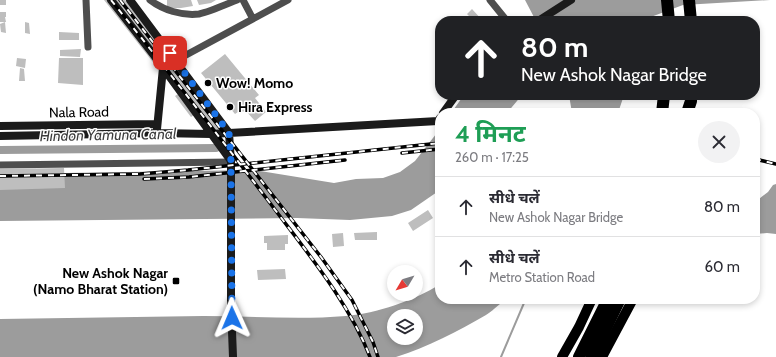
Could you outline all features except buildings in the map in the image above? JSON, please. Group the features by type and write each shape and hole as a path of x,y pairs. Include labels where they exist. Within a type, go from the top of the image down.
{"highway":[{"path":"667,0 669,16"},
{"path":"689,0 690,16"},
{"path":"579,357 606,304"},
{"path":"592,357 618,304"}],"main road":[{"path":"562,357 579,328 590,304"},
{"path":"602,357 630,304"}],"street":[{"path":"86,0 88,46"},
{"path":"111,0 163,68 211,134 231,165"},
{"path":"130,0 229,133 231,165 233,357"},
{"path":"150,0 157,6 176,13 200,14 237,0"},
{"path":"243,0 253,19"},
{"path":"163,68 288,0"},
{"path":"490,0 503,16"},
{"path":"546,16 571,0"},
{"path":"157,133 163,68"},
{"path":"173,82 185,73"},
{"name":"Nala Road","path":"0,136 157,133 211,134 435,121"},
{"name":"Nala Road","path":"0,126 158,124"},
{"path":"0,165 231,165"}],"shaded area":[{"path":"525,0 770,0 683,5 653,16 533,16"},
{"path":"460,100 518,100 511,108 455,108"},
{"path":"570,100 622,100 620,108 571,108"},
{"path":"435,135 435,193 411,210 392,216 350,220 297,218 0,221 0,174 254,170 334,183 356,179 383,178 400,172 415,161"},
{"path":"776,184 776,234 760,234 760,198 768,192 773,185"},
{"path":"435,287 435,304 501,304 486,315 454,333 431,344 396,357 0,357 0,319 203,316 311,318 346,316 370,312 407,301 423,301 423,294"}],"waterway":[{"name":"Hindon Yamuna Canal","path":"0,150 216,148"},
{"path":"501,357 524,304"}],"railway":[{"path":"111,0 270,203 325,277 350,316 370,357"},
{"path":"120,0 321,257 352,300 373,342 378,357"},
{"path":"0,176 140,174 435,144"},
{"path":"402,153 435,150"},
{"path":"144,179 189,177 345,160"},
{"path":"760,160 776,164"}],"place":[{"name":"Wow! Momo","path":"208,83"},
{"name":"Hira Express","path":"230,107"},
{"name":"New Ashok Nagar (Namo Bharat Station)","path":"176,281"}],"route":[{"path":"170,53 229,133 231,162 232,318"}]}
